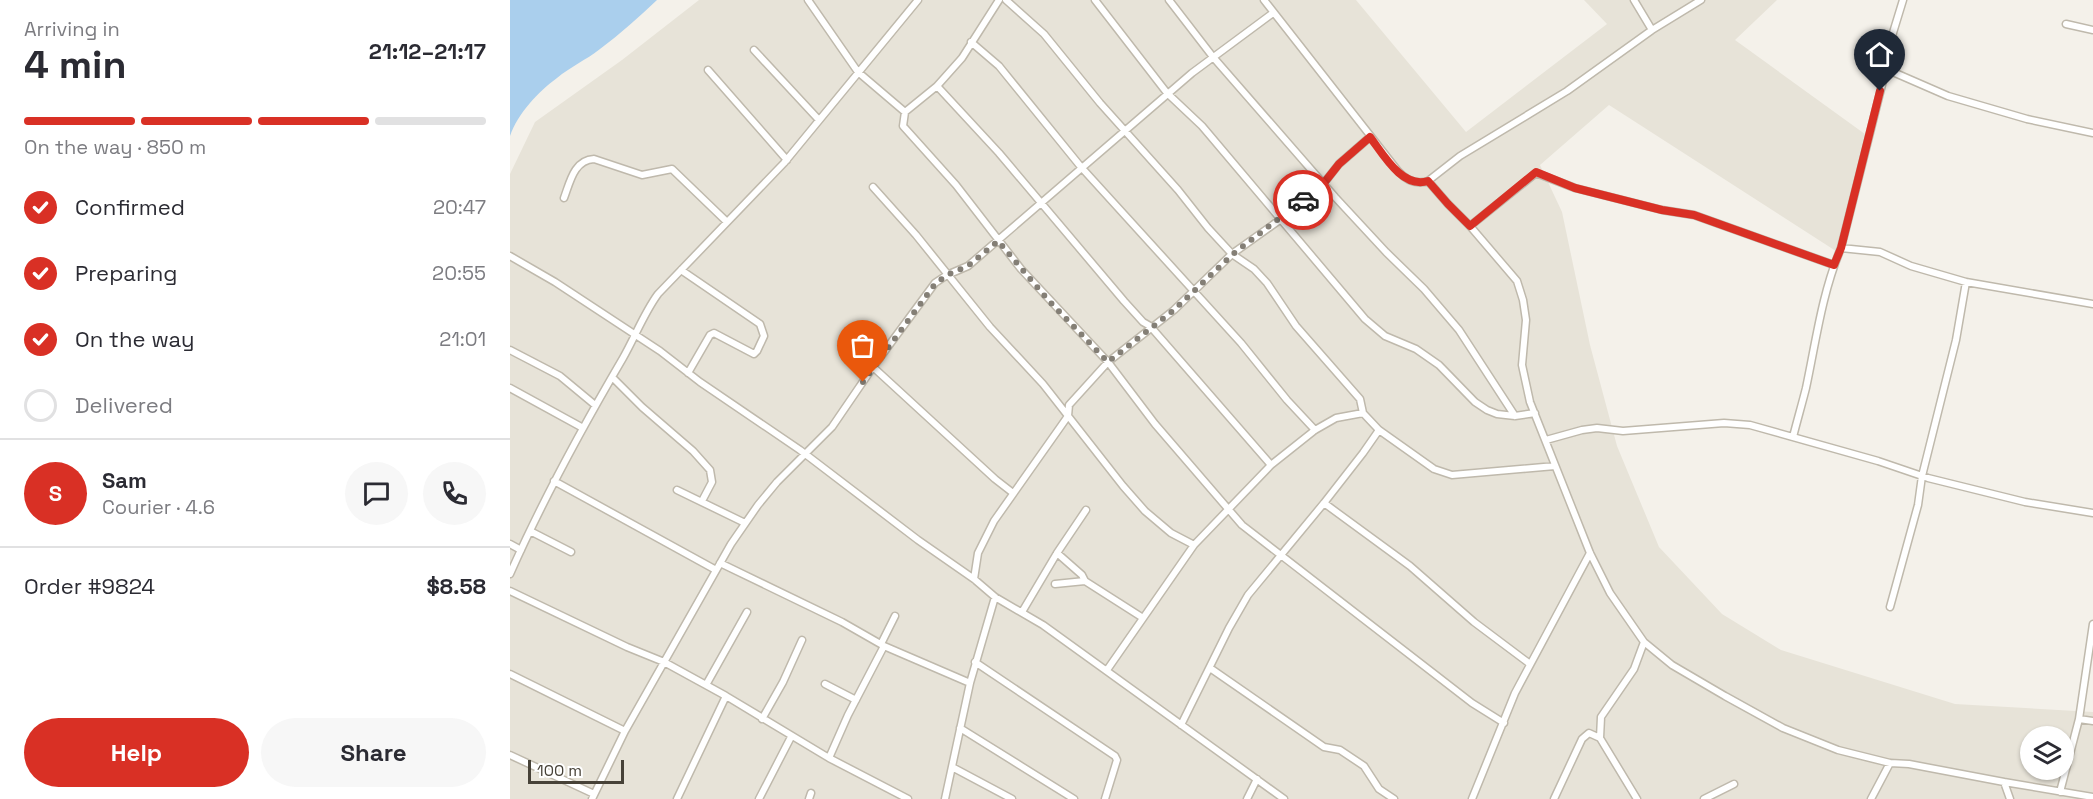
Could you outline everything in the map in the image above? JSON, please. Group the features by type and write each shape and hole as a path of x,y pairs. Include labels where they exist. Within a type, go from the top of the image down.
{"street":[{"path":"808,0 858,72 905,112"},
{"path":"510,574 554,481 636,336 652,302 787,160 918,0"},
{"path":"999,0 962,58 937,86 905,112 903,126 956,185 998,241 1049,301 1108,362 1155,423 1242,525 1472,703 1504,723"},
{"path":"1006,0 1038,28 1208,228 1233,254 1254,269 1267,283 1296,327 1360,399 1363,413 1379,430 1434,469 1452,475 1555,466"},
{"path":"1095,0 1167,93 1202,126 1365,319 1385,336 1416,349 1439,364 1475,402 1487,410 1497,414 1515,416 1535,413"},
{"path":"1169,0 1213,57 1360,224 1424,289 1459,330 1515,416"},
{"path":"1264,0 1403,176 1414,182 1422,183 1428,181 1460,156 1567,91 1652,30 1701,0"},
{"path":"1634,0 1652,30"},
{"path":"1792,437 1903,0"},
{"path":"510,755 593,797 625,731 745,523 777,482 832,427 927,292 947,275 968,266 1167,93 1273,12"},
{"path":"2066,24 2093,30"},
{"path":"971,42 999,66 1081,167 1241,342 1287,400 1315,430"},
{"path":"754,50 819,120"},
{"path":"1886,69 1948,96 2027,119 2093,133"},
{"path":"708,70 787,160"},
{"path":"937,86 999,153 1143,322 1150,326 1271,465"},
{"path":"974,579 978,553 994,520 1068,416 1070,405 1108,362 1194,292 1233,254 1281,219 1324,183 1339,164 1370,137"},
{"path":"564,198 574,171 587,160 594,159 642,175 672,169 727,222"},
{"path":"1470,226 1536,172 1575,188 1662,210 1694,215 1834,265"},
{"path":"1428,181 1512,274 1520,290 1526,320 1522,364 1530,402 1590,553 1610,593 1644,642 1672,665 1783,728 1838,750 1890,763 1909,764 2093,797"},
{"path":"873,187 916,235 1008,347 1043,384 1145,511 1172,533 1194,545"},
{"path":"1841,248 1880,252 1911,266 1966,282 2093,304"},
{"path":"510,256 555,282 660,351 805,454 995,597 1022,612 1107,670 1284,799"},
{"path":"681,270 760,324 764,336 754,354 714,333 710,335 688,373"},
{"path":"1890,607 1918,505 1922,476 1956,340 1966,282"},
{"path":"510,350 560,376 595,405"},
{"path":"873,367 1013,493"},
{"path":"612,377 642,407 693,451 710,470 712,482 702,501"},
{"path":"510,388 583,428"},
{"path":"1107,670 1194,545 1271,465 1315,430 1336,418 1363,413"},
{"path":"1546,440 1597,428 1623,431 1724,423 1750,425 1878,461 1922,476 2025,502 2093,513"},
{"path":"1181,725 1248,595 1324,504 1379,430"},
{"path":"554,481 716,570"},
{"path":"676,490 745,523"},
{"path":"1324,504 1410,566 1474,622 1530,664"},
{"path":"1022,612 1086,510"},
{"path":"530,531 571,552"},
{"path":"510,544 521,550"},
{"path":"1057,553 1082,575 1085,581 1143,618"},
{"path":"1472,799 1530,664 1590,553"},
{"path":"720,563 842,622 883,645 970,683"},
{"path":"1055,584 1085,581"},
{"path":"510,591 627,647 664,662 726,696 791,737 908,799"},
{"path":"945,799 975,662 995,597"},
{"path":"706,685 747,612"},
{"path":"829,758 895,616"},
{"path":"2060,792 2079,719 2093,624"},
{"path":"762,719 783,682 802,640"},
{"path":"1637,799 1600,738 1601,717 1634,669 1644,642"},
{"path":"975,662 1115,756 1117,760 1105,799"},
{"path":"1210,668 1324,747 1340,750 1364,766 1379,789 1394,799"},
{"path":"510,674 625,731"},
{"path":"825,684 856,700"},
{"path":"677,799 726,696"},
{"path":"2079,719 2093,721"},
{"path":"960,728 1074,799"},
{"path":"1554,799 1582,739 1589,733 1600,738"},
{"path":"759,799 791,737"},
{"path":"1871,799 1890,763"},
{"path":"952,766 1012,799"},
{"path":"1247,799 1257,779"},
{"path":"2004,782 2010,799"},
{"path":"1704,799 1734,784"}],"shaded area":[{"path":"699,0 1356,0 1466,132 1607,24 1584,0 1777,0 1735,40 1869,137 1839,253 1609,105 1540,165 1562,212 1590,345 1617,446 1659,547 1722,614 1781,650 1955,704 2093,712 2093,799 510,799 510,174 535,122 622,60"}],"water":[{"path":"510,0 657,0 595,53 562,74 543,90 523,111 510,136"}],"way so far":[{"path":"863,382 927,292 941,278 968,266 998,241 1049,301 1108,362 1150,326 1174,310 1233,254 1303,200"}],"route":[{"path":"1303,200 1324,183 1339,164 1370,137 1403,176 1414,182 1428,181 1470,226 1536,172 1575,188 1662,210 1694,215 1834,265 1841,248 1880,91"}]}
